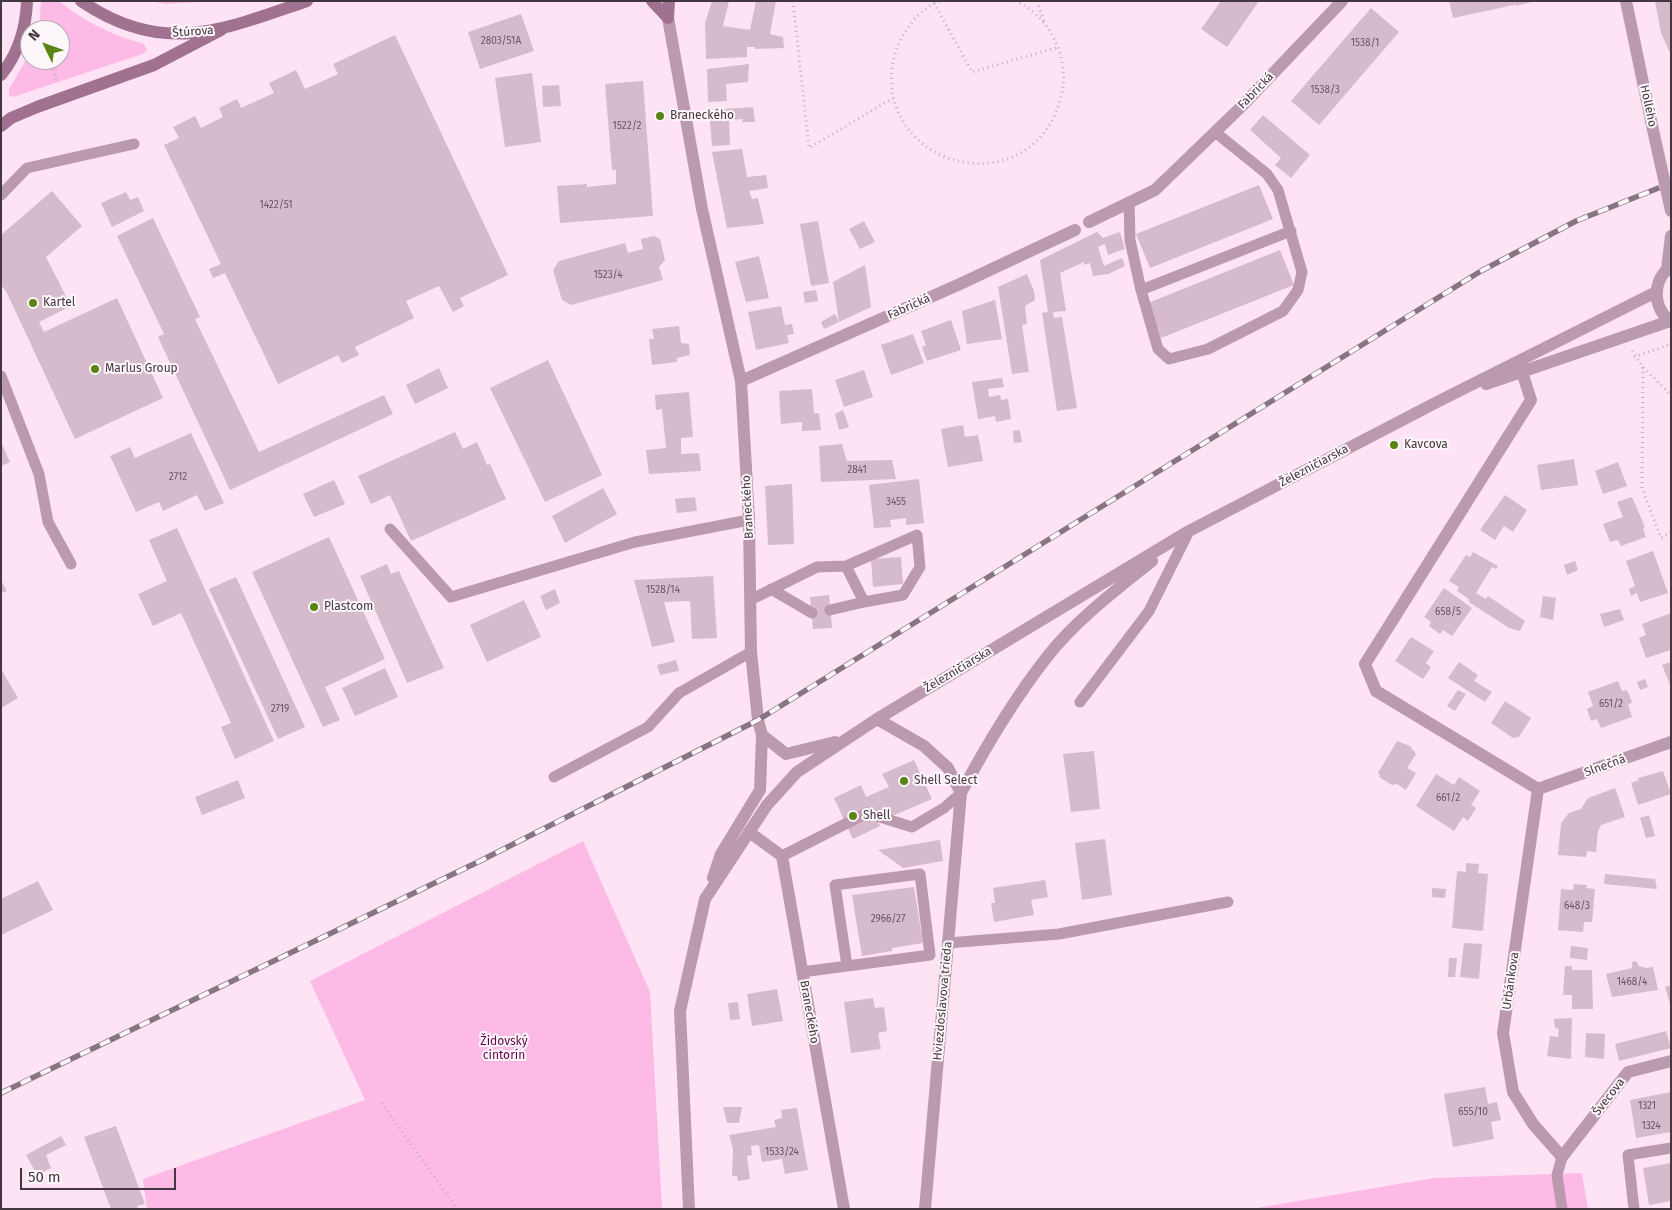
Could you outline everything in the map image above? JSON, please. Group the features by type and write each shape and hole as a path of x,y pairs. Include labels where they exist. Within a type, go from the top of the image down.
{"main road":[{"path":"1,75 10,65 25,27 27,1"},
{"name":"Štúrova","path":"81,1 111,19 145,30 171,35 221,30 307,1"},
{"path":"652,1 668,18"},
{"path":"668,18 669,1"},
{"path":"1,126 11,118 36,107 154,65 221,30"}],"street":[{"name":"Fabrická","path":"1089,222 1154,190 1215,132 1342,1"},
{"name":"Hollého","path":"1626,1 1671,211"},
{"name":"Braneckého","path":"668,18 702,209 741,381 749,520 751,652 758,720 762,735 760,790 722,854 705,899"},
{"name":"Fabrická","path":"741,381 951,288 1075,230"},
{"path":"1670,322 1659,308 1656,292 1661,278 1669,268 1671,236"},
{"name":"Železničiarska","path":"749,832 767,805 797,772 842,740 1189,531 1439,400 1656,292"},
{"name":"Železničiarska","path":"1439,400 1670,322"},
{"path":"1522,372 1531,400 1366,664 1376,692 1538,789"},
{"name":"Železničiarska","path":"961,793 990,740 1048,656 1100,603 1189,531"},
{"path":"877,718 924,746 948,768 961,793"},
{"path":"762,735 786,754 842,740"},
{"name":"Slnečná","path":"1538,789 1671,742"},
{"name":"Urbánkova","path":"1538,789 1503,1033 1513,1092 1533,1124 1562,1157"},
{"name":"Hviezdoslavova trieda","path":"925,1209 961,793"},
{"path":"689,1209 680,1011 705,899 749,832 782,856"},
{"name":"Braneckého","path":"782,856 844,1209"},
{"name":"Švecova","path":"1562,1157 1628,1072 1671,1061"}],"lane":[{"path":"1129,203 1130,240 1141,290 1158,349 1169,360 1208,349 1283,311 1298,290 1302,272 1278,190 1267,174 1215,132"},
{"path":"1,195 27,168 134,144"},
{"path":"1141,290 1290,231"},
{"path":"1,376 40,474 48,522 71,564"},
{"path":"390,529 450,597 635,542 749,520"},
{"path":"1080,702 1149,611 1189,531"},
{"path":"750,600 817,567 846,566 917,535 920,567 902,595 830,610"},
{"path":"846,566 864,602"},
{"path":"771,589 812,613"},
{"path":"554,778 648,727 679,693 751,652"},
{"path":"782,856 867,813 912,827 944,808 961,793"},
{"path":"802,972 930,955 920,874 835,885 847,966"},
{"path":"948,943 1059,934 1228,902"},
{"path":"1634,1209 1628,1155 1671,1148"},
{"path":"1562,1157 1557,1175 1562,1209"}],"path":[{"path":"794,1 809,148 893,98"},
{"path":"939,1 915,19 899,42 892,70 893,98 904,124 923,145 947,159 975,165 1003,161 1028,148 1048,128 1060,103 1064,75 1059,47 1044,23 1027,6 1016,1"},
{"path":"1037,1 1044,23"},
{"path":"934,3 972,72 1059,47"},
{"path":"53,70 57,82"},
{"path":"1671,344 1634,357 1671,395"},
{"path":"1643,367 1642,488 1661,538 1671,532"},
{"path":"382,1103 457,1209"}],"green space":[{"path":"41,1 59,1 99,27 144,44 147,50 143,54 13,97 9,95 9,89 20,70 70,70 70,20 40,20"},
{"path":"149,1 211,1 166,4"},
{"name":"Židovský cintorín","path":"583,841 650,992 662,1209 147,1209 143,1179 365,1100 310,981"},
{"path":"1582,1173 1588,1209 1251,1209 1434,1178"}],"building":[{"path":"712,1 729,1 723,26 750,30 756,1 776,1 770,34 783,37 784,48 755,49 755,47 747,47 747,57 706,59 705,23"},
{"path":"1221,1 1259,1 1227,47 1201,29"},
{"path":"1449,1 1514,1 1514,5 1453,18"},
{"path":"1514,1 1532,1 1532,2 1515,6"},
{"path":"1655,1 1671,1 1671,55 1661,33"},
{"path":"1371,8 1399,32 1319,125 1291,101"},
{"path":"521,14 534,51 480,69 468,32"},
{"path":"395,35 508,275 460,298 464,306 453,312 439,286 406,301 414,318 355,347 359,355 342,363 338,355 278,384 225,273 213,278 209,269 221,264 164,145 179,138 173,127 195,116 201,128 223,117 219,108 237,99 241,108 274,93 269,83 296,70 305,89 338,74 333,64"},
{"path":"749,64 748,82 726,84 727,101 708,102 707,69"},
{"path":"532,73 541,142 505,147 495,78"},
{"path":"643,81 653,216 560,223 557,186 587,184 587,187 616,184 616,170 612,170 605,84"},
{"path":"559,85 561,106 543,107 542,86"},
{"path":"753,107 755,122 742,122 743,119 729,120 730,145 712,146 709,110"},
{"path":"1263,115 1310,155 1291,178 1275,165 1281,158 1250,130"},
{"path":"742,149 747,177 766,175 768,188 749,191 752,199 758,198 764,224 727,228 712,152"},
{"path":"1259,185 1273,219 1150,268 1136,234"},
{"name":"Marlus Group","path":"52,191 82,226 46,257 71,306 39,322 44,332 117,298 163,398 75,439 6,291 1,285 1,235"},
{"path":"126,192 130,200 138,197 144,211 112,227 101,203"},
{"path":"153,218 200,317 195,319 259,452 384,395 393,414 230,490 158,337 164,334 117,236"},
{"path":"818,221 829,283 811,286 800,224"},
{"path":"864,221 875,242 860,249 849,229"},
{"path":"1097,232 1103,238 1120,232 1125,249 1108,255 1105,244 1098,247 1104,266 1122,258 1125,266 1108,274 1093,276 1090,263 1084,265 1084,262 1060,273 1066,311 1053,312 1054,318 1062,317 1077,408 1057,411 1042,313 1048,312 1040,260"},
{"path":"654,236 660,239 665,260 659,267 663,280 571,305 562,300 553,270 559,261 625,243 628,253 643,249 641,239"},
{"path":"1280,250 1294,285 1161,338 1148,303"},
{"path":"759,256 769,298 746,302 735,262"},
{"path":"865,265 871,307 839,322 833,282"},
{"path":"1027,274 1034,291 1035,300 1025,306 1027,324 1022,325 1029,372 1012,374 998,287"},
{"path":"816,290 818,301 805,303 803,292"},
{"path":"995,300 1002,339 967,344 962,311"},
{"path":"781,306 785,325 792,324 794,334 787,335 789,343 756,350 748,312"},
{"path":"835,314 839,322 824,329 821,322"},
{"path":"951,320 961,350 927,361 922,347 926,345 921,331"},
{"path":"679,326 681,343 689,344 690,355 677,358 677,362 652,365 649,339 654,339 652,329"},
{"path":"913,334 924,363 891,375 881,345"},
{"path":"548,360 602,475 545,502 490,388"},
{"path":"439,368 448,388 415,404 406,385"},
{"path":"864,370 873,397 844,407 835,380"},
{"path":"1002,378 1004,387 988,389 989,397 1000,395 1001,400 1008,399 1011,419 996,422 995,416 978,419 972,382"},
{"path":"812,389 814,413 819,413 821,430 802,431 802,422 781,424 779,391"},
{"path":"689,392 693,437 681,438 681,454 699,453 701,471 649,474 646,450 666,448 662,409 656,410 655,395"},
{"path":"843,410 849,427 839,430 835,414"},
{"path":"963,425 965,437 978,435 983,461 948,467 941,429"},
{"path":"1020,430 1022,442 1014,443 1013,431"},
{"path":"455,432 463,449 477,442 487,465 490,464 506,499 411,541 390,495 371,504 358,476"},
{"path":"191,433 224,503 205,511 197,495 163,511 159,502 136,512 110,456 130,447 135,458"},
{"path":"1,442 10,462 1,466"},
{"path":"842,444 847,461 892,460 896,479 821,482 819,446"},
{"path":"1574,459 1578,485 1541,490 1537,465"},
{"path":"1618,462 1627,486 1603,494 1595,471"},
{"path":"919,479 924,523 906,525 906,518 890,520 891,527 874,528 869,485"},
{"path":"334,480 345,504 314,517 303,494"},
{"path":"792,484 794,544 768,545 765,486"},
{"path":"603,488 617,514 565,543 552,516"},
{"path":"1505,495 1527,510 1513,532 1504,526 1495,540 1480,530"},
{"path":"695,497 697,511 677,513 675,499"},
{"path":"1632,497 1645,527 1643,528 1646,537 1621,546 1618,540 1610,542 1603,524 1623,517 1617,502"},
{"path":"177,528 274,741 235,759 221,727 231,723 181,613 153,626 138,594 167,581 149,540"},
{"name":"Plastcom","path":"329,537 385,659 325,687 340,720 323,727 252,572"},
{"path":"1653,551 1668,593 1640,602 1637,593 1631,596 1629,589 1635,586 1626,561"},
{"path":"1473,552 1498,566 1496,569 1492,567 1476,593 1486,599 1488,596 1525,621 1520,631 1509,628 1469,602 1469,599 1457,591 1459,587 1449,581 1466,555 1470,557"},
{"path":"901,557 903,584 873,587 871,559"},
{"path":"1575,561 1578,570 1567,575 1564,565"},
{"path":"387,564 391,574 399,571 444,668 407,683 360,576"},
{"path":"713,576 717,638 692,639 690,601 664,602 675,642 652,647 634,580"},
{"path":"236,577 305,727 278,739 209,589"},
{"path":"1,580 7,591 1,593"},
{"path":"1444,588 1472,608 1452,636 1443,630 1440,634 1429,626 1431,622 1424,617"},
{"path":"555,589 560,603 546,610 540,596"},
{"path":"829,595 832,628 813,629 810,597"},
{"path":"1543,596 1556,598 1553,620 1540,617"},
{"path":"524,600 541,637 487,662 470,625"},
{"path":"1620,609 1624,620 1604,627 1600,614"},
{"path":"1671,613 1671,650 1646,658 1639,638 1646,635 1642,624"},
{"path":"1411,637 1434,651 1426,663 1431,667 1423,679 1395,661"},
{"path":"676,660 679,671 660,675 657,665"},
{"path":"1459,662 1478,675 1474,681 1492,692 1485,702 1448,678"},
{"path":"1671,662 1671,687 1662,665"},
{"path":"385,668 398,697 355,716 342,688"},
{"path":"1,669 18,698 1,708"},
{"path":"1645,679 1648,687 1640,690 1637,682"},
{"path":"1618,681 1622,691 1627,690 1632,702 1628,705 1632,717 1601,728 1597,719 1591,721 1587,709 1593,706 1588,692"},
{"path":"1458,690 1466,694 1455,711 1447,706"},
{"path":"1505,701 1531,718 1519,737 1513,738 1491,723"},
{"path":"1397,741 1410,746 1416,754 1407,768 1416,773 1406,790 1397,784 1392,785 1379,777 1378,773"},
{"path":"1094,751 1100,809 1071,812 1063,754"},
{"path":"914,760 932,799 878,822 880,826 853,839 834,798 861,785 866,797 889,787 882,774"},
{"path":"1663,771 1671,794 1638,805 1631,783 1639,780 1638,778"},
{"path":"1436,774 1454,785 1459,777 1480,791 1471,805 1476,808 1468,821 1463,817 1454,831 1416,806"},
{"path":"238,780 245,798 202,815 195,797"},
{"path":"1615,788 1625,817 1601,825 1598,831 1596,852 1587,851 1586,857 1558,855 1561,823 1569,813 1581,809 1588,798"},
{"path":"1649,815 1655,836 1646,838 1640,818"},
{"path":"1105,839 1112,895 1082,900 1075,843"},
{"path":"940,840 943,861 903,868 878,850"},
{"path":"1466,863 1479,864 1478,873 1488,874 1483,931 1452,928 1457,871 1466,872"},
{"path":"1605,874 1655,879 1657,889 1604,884"},
{"path":"1045,880 1048,897 1031,900 1034,915 994,922 991,903 995,903 993,888"},
{"path":"38,881 53,910 1,935 1,899"},
{"path":"1574,884 1587,885 1586,888 1595,889 1592,922 1584,922 1583,932 1558,930 1561,889 1573,890"},
{"path":"914,887 923,943 892,948 892,951 862,956 852,895"},
{"path":"1432,888 1446,889 1445,898 1432,897"},
{"path":"1464,943 1482,944 1479,979 1460,977"},
{"path":"1571,946 1588,948 1587,960 1570,958"},
{"path":"1449,958 1457,958 1455,977 1448,977"},
{"path":"1636,961 1639,966 1653,967 1658,990 1612,997 1606,974 1632,968 1632,962"},
{"path":"1565,966 1572,966 1572,970 1592,970 1593,1009 1572,1009 1572,995 1563,995"},
{"path":"1671,985 1671,1004 1670,1004 1665,987"},
{"path":"777,989 783,1021 752,1026 747,994"},
{"path":"873,998 875,1008 884,1007 887,1031 878,1033 881,1049 851,1053 844,1002"},
{"path":"738,1002 740,1019 730,1020 728,1003"},
{"path":"1572,1018 1571,1059 1547,1056 1550,1036 1558,1037 1559,1029 1555,1028 1554,1019"},
{"path":"1666,1031 1671,1048 1619,1061 1615,1044"},
{"path":"1586,1033 1605,1034 1604,1059 1585,1057"},
{"path":"1485,1087 1488,1104 1497,1102 1501,1120 1491,1122 1494,1139 1453,1147 1444,1094"},
{"path":"1671,1092 1671,1132 1636,1138 1630,1100"},
{"path":"723,1107 742,1107 739,1123 727,1123"},
{"path":"797,1108 808,1170 785,1174 782,1159 762,1162 759,1145 751,1146 752,1155 747,1156 750,1179 738,1181 737,1176 732,1176 733,1149 729,1135 776,1127 774,1120 782,1118 781,1110"},
{"path":"116,1126 145,1204 137,1206 138,1209 111,1209 84,1137"},
{"path":"61,1136 66,1145 46,1155 51,1168 37,1175 26,1155"},
{"path":"1671,1163 1671,1201 1649,1205 1643,1168"}],"railway":[{"path":"1,1093 480,861 758,720 1481,271 1576,221 1671,183"}],"place":[{"name":"Braneckého","path":"660,116"},
{"name":"Kartel","path":"33,303"},
{"name":"Marlus Group","path":"95,369"},
{"name":"Kavcova","path":"1394,445"},
{"name":"Plastcom","path":"314,607"},
{"name":"Shell Select","path":"904,781"},
{"name":"Shell","path":"853,816"}]}
